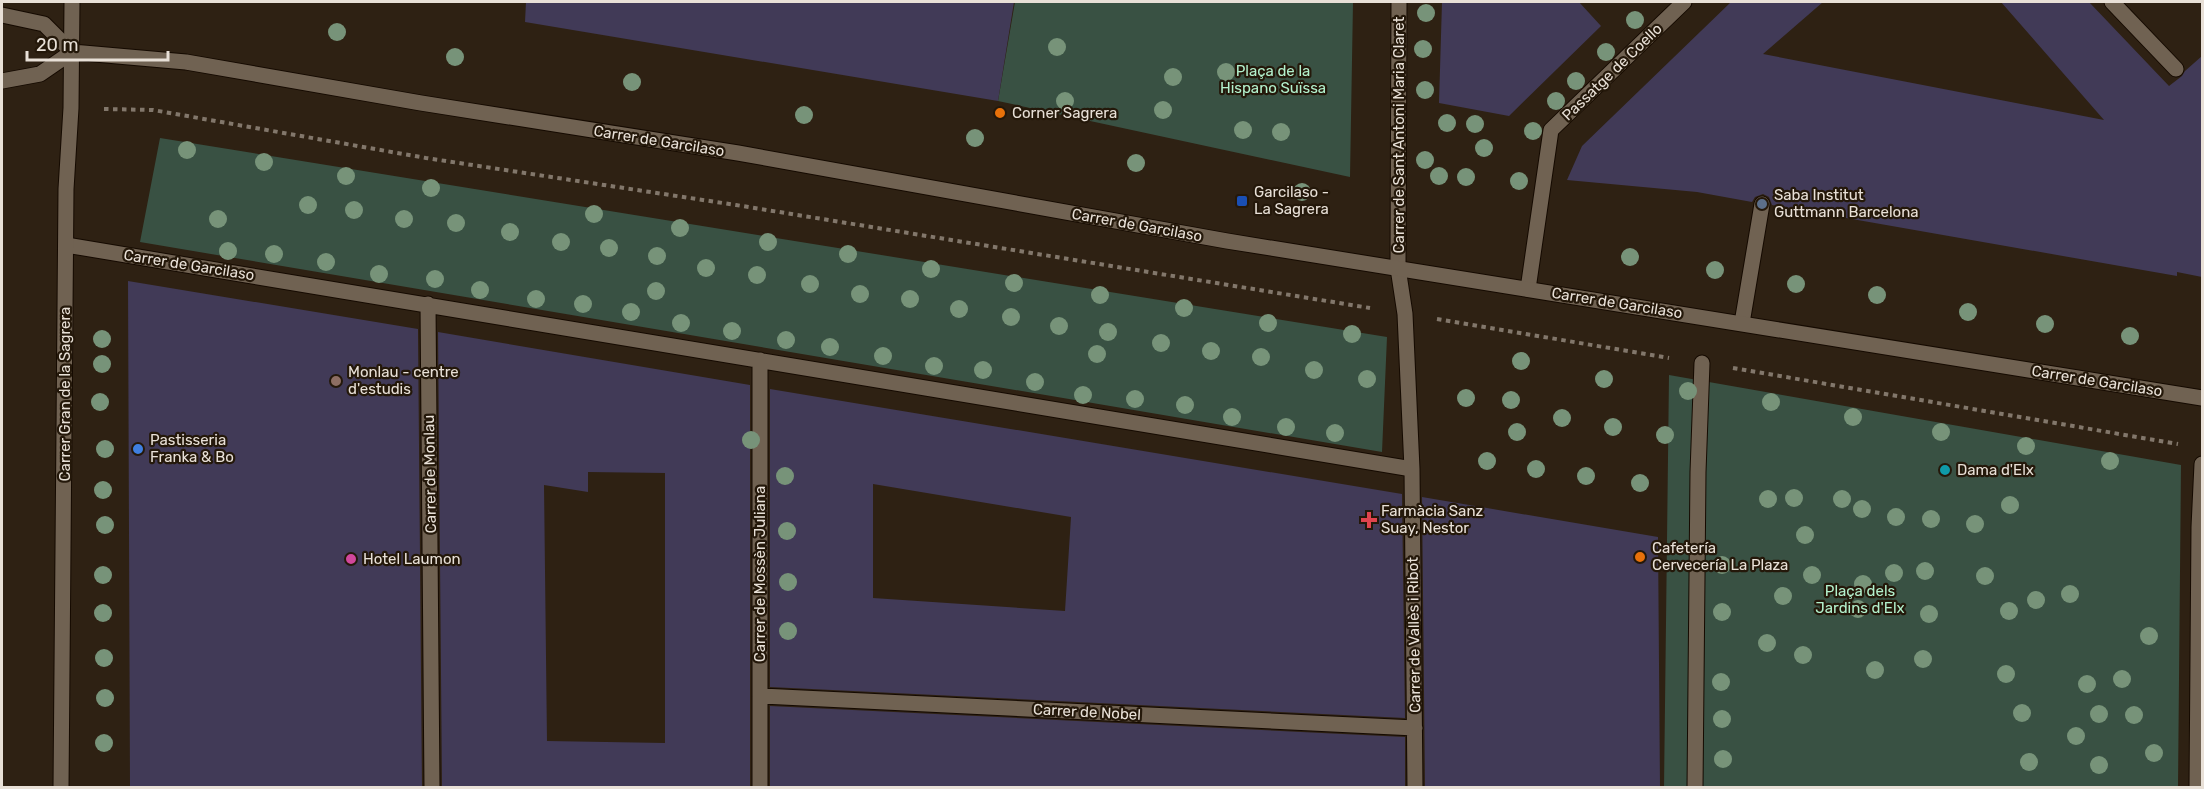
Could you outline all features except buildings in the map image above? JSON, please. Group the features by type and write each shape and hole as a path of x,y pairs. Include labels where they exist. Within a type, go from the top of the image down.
{"street":[{"name":"Carrer Gran de la Sagrera","path":"61,788 66,245 72,2"},
{"name":"Carrer de Sant Antoni Maria Claret","path":"1398,268 1399,2"},
{"name":"Passatge de Coello","path":"1528,289 1551,130 1684,2"},
{"path":"2112,2 2176,69"},
{"path":"2,15 44,24 72,52 40,74 2,81"},
{"name":"Carrer de Garcilaso","path":"72,52 186,62 421,103 738,153 1227,241 2202,398"},
{"path":"1742,323 1762,204"},
{"name":"Carrer de Garcilaso","path":"66,245 1412,469"},
{"name":"Carrer de Vallès i Ribot","path":"1398,268 1405,314 1412,469 1415,788"},
{"name":"Carrer de Monlau","path":"428,304 432,788"},
{"name":"Carrer de Mossèn Juliana","path":"760,360 760,788"},
{"path":"1695,788 1698,472 1702,363"},
{"path":"2198,788 2199,527 2202,464"},
{"name":"Carrer de Nobel","path":"760,696 1414,728"}],"path":[{"path":"126,109 153,110 426,158 767,210 1405,314 2186,445"}],"green space":[{"name":"Plaça de la Hispano Suïssa","path":"1015,2 1353,2 1350,177 998,101"},
{"path":"160,138 1387,337 1382,452 140,242"},
{"name":"Plaça dels Jardins d'Elx","path":"1669,375 2181,465 2178,787 1664,788"}],"place":[{"name":"Corner Sagrera","path":"1000,113"},
{"name":"Garcilaso - La Sagrera","path":"1242,201"},
{"name":"Saba Institut Guttmann Barcelona","path":"1762,204"},
{"name":"Monlau - centre d'estudis","path":"336,381"},
{"name":"Pastisseria Franka & Bo","path":"138,449"},
{"name":"Dama d'Elx","path":"1945,470"},
{"name":"Farmàcia Sanz Suay, Nestor","path":"1369,520"},
{"name":"Cafetería Cervecería La Plaza","path":"1640,557"},
{"name":"Hotel Laumon","path":"351,559"}]}
